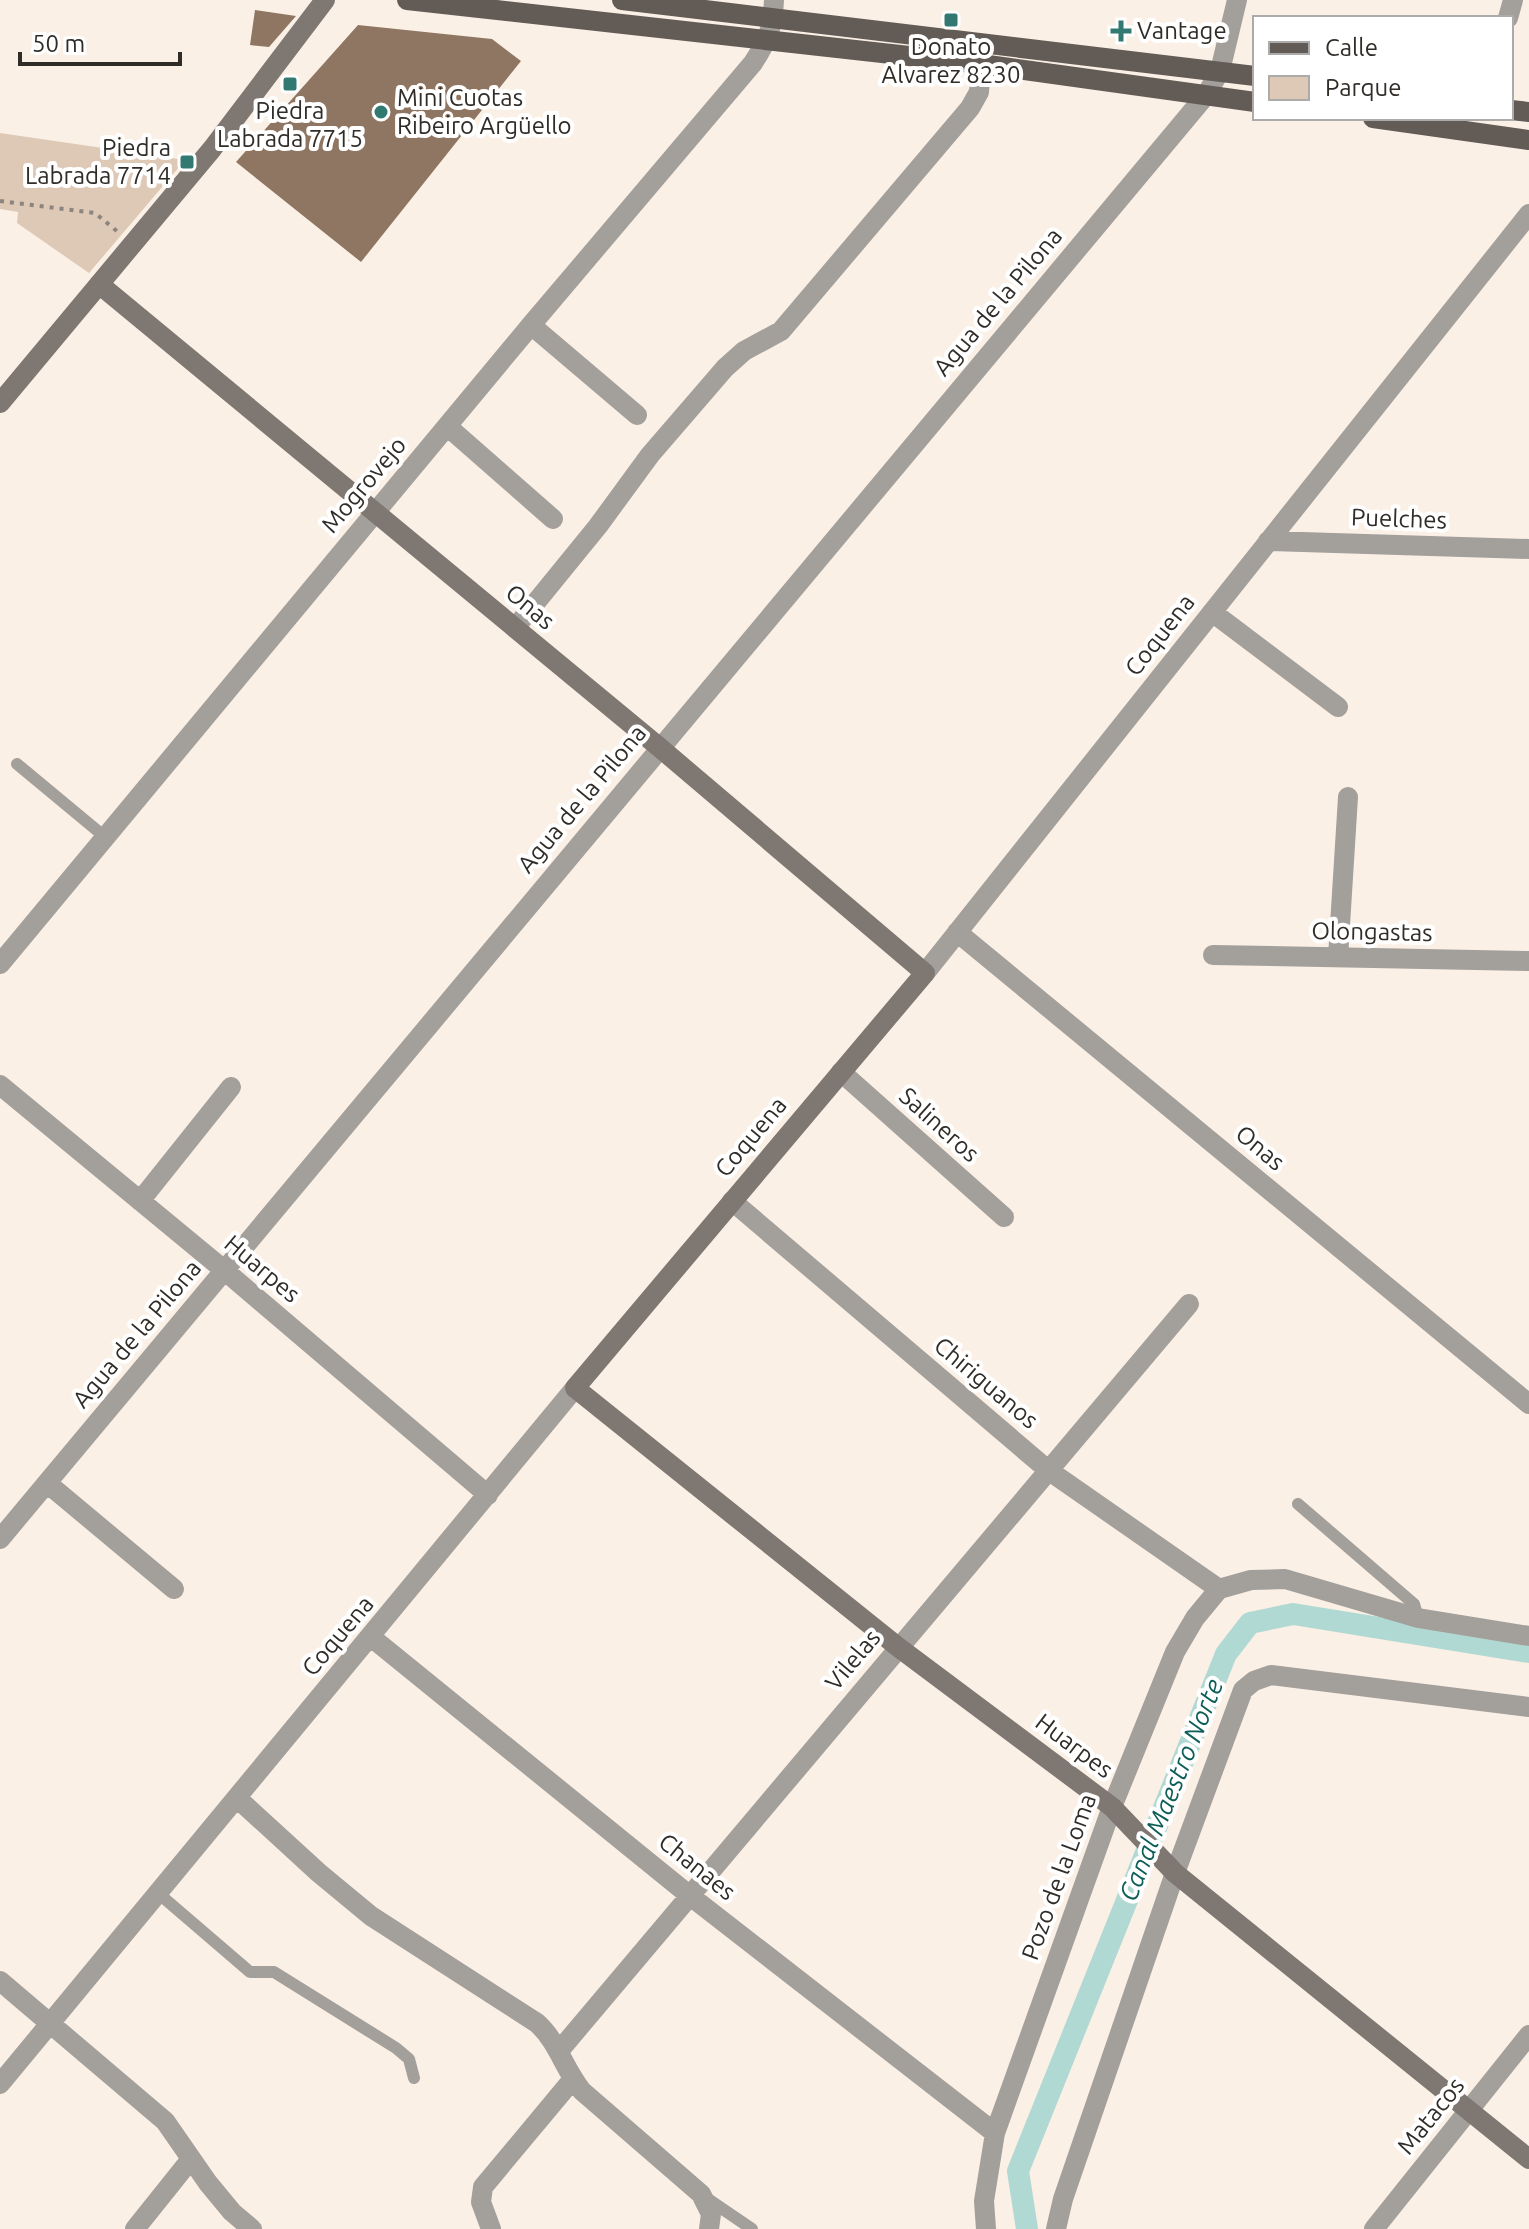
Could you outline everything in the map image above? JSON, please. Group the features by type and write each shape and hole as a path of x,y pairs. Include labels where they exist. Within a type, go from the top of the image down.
{"main road":[{"path":"0,403 212,149 325,0"},
{"path":"407,0 981,64 1253,102"},
{"path":"622,0 774,9 1253,76"},
{"path":"1387,120 1529,140"},
{"name":"Onas","path":"99,284 659,747 925,973"},
{"name":"Coquena","path":"575,1388 925,973"},
{"name":"Huarpes","path":"575,1388 898,1647 1112,1807 1175,1873 1529,2159"}],"street":[{"name":"Agua de la Pilona","path":"0,1539 1206,95 1220,71 1237,0"},
{"path":"768,40 774,9"},
{"name":"Mogrovejo","path":"0,964 753,63 768,40"},
{"path":"515,628 598,526 650,455 725,368 744,351 781,331 970,108 979,92 981,64"},
{"name":"Coquena","path":"925,973 1529,214"},
{"path":"531,325 637,415"},
{"path":"447,426 553,519"},
{"name":"Puelches","path":"1268,541 1529,549"},
{"path":"1212,612 1338,707"},
{"path":"1338,957 1348,797"},
{"name":"Onas","path":"957,932 1529,1404"},
{"name":"Olongastas","path":"1213,955 1529,961"},
{"name":"Salineros","path":"841,1072 1004,1217"},
{"name":"Huarpes","path":"0,1085 224,1270 488,1495"},
{"path":"140,1201 231,1087"},
{"name":"Chiriguanos","path":"732,1201 1048,1470 1219,1589"},
{"name":"Vilelas","path":"559,2051 1189,1304"},
{"name":"Coquena","path":"0,2084 575,1388"},
{"path":"47,1483 174,1589"},
{"path":"1219,1589 1251,1580 1285,1579 1418,1618 1529,1636"},
{"name":"Pozo de la Loma","path":"986,2229 984,2201 995,2133 1112,1807 1175,1652 1195,1618 1219,1589"},
{"name":"Chanaes","path":"371,1637 689,1895 995,2133"},
{"path":"1056,2229 1063,2199 1175,1873 1243,1690 1254,1681 1271,1675 1529,1707"},
{"path":"237,1798 371,1916 537,2023 549,2034 582,2091 701,2194 711,2214 709,2229"},
{"path":"0,1981 165,2121 232,2212 252,2229"},
{"name":"Matacos","path":"1374,2229 1529,2035"},
{"path":"491,2229 481,2202 483,2187 573,2079"},
{"path":"135,2229 191,2159"}],"lane":[{"path":"17,764 105,837"},
{"path":"1298,1504 1414,1604 1418,1618"},
{"path":"158,1893 250,1972 274,1972 396,2048 409,2059 414,2078"},
{"path":"701,2194 752,2229"}],"path":[{"path":"0,201 95,213 134,243"}],"green space":[{"path":"0,133 185,160 89,273 17,223 18,212 0,209"}],"building":[{"path":"255,10 296,16 269,47 250,45"},
{"name":"Mini Cuotas Ribeiro Argüello","path":"358,25 492,39 521,61 361,262 236,162"}],"waterway":[{"name":"Canal Maestro Norte","path":"1027,2229 1018,2171 1226,1654 1250,1623 1293,1614 1529,1652"}],"place":[{"name":"Donato Alvarez 8230","path":"951,20"},
{"name":"Vantage","path":"1121,31"},
{"name":"Piedra Labrada 7715","path":"290,84"},
{"name":"Mini Cuotas Ribeiro Argüello","path":"381,112"},
{"name":"Piedra Labrada 7714","path":"187,162"}]}
